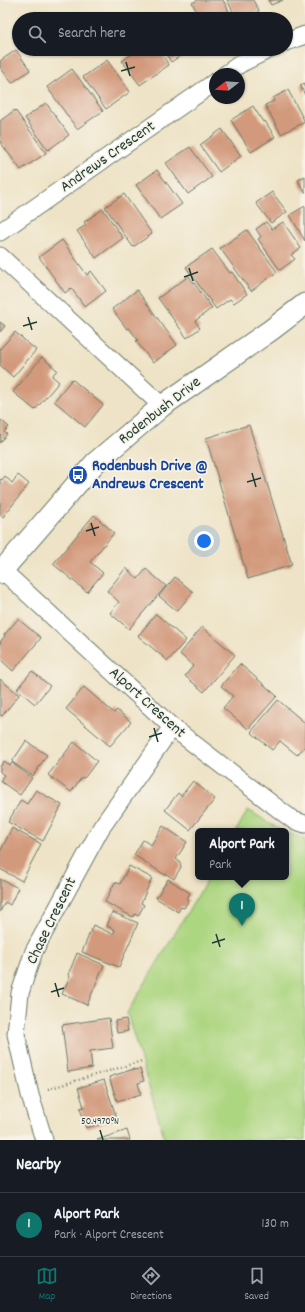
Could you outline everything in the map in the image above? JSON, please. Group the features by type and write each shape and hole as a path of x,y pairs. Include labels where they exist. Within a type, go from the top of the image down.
{"street":[{"path":"293,39 305,35"},
{"path":"234,68 256,56"},
{"name":"Andrews Crescent","path":"0,232 209,86"},
{"path":"0,256 162,406"},
{"name":"Rodenbush Drive","path":"1,570 95,463 162,406 271,330 305,304"},
{"name":"Alport Crescent","path":"1,570 172,727 293,820 305,824"},
{"name":"Chase Crescent","path":"44,1140 30,1095 16,1034 20,993 34,951 101,828 172,727"}],"path":[{"path":"30,1095 142,1061"}],"green space":[{"path":"248,810 278,828 238,828"},
{"path":"289,833 305,839 305,1140 165,1140 127,1013 207,880 289,880"}],"building":[{"path":"198,0 223,0 229,12 197,12 192,3"},
{"path":"227,0 253,0 259,11 257,12 233,12"},
{"path":"268,0 283,0 271,5"},
{"path":"12,53 12,56 20,56 30,70 12,83 0,67 0,61"},
{"path":"129,56 163,56 169,65 140,85 122,61"},
{"path":"167,56 180,56 171,62"},
{"path":"107,60 130,92 106,109 83,77"},
{"path":"72,69 103,111 77,129 47,87"},
{"path":"305,83 305,95 300,85"},
{"path":"288,90 305,122 281,134 265,105 274,101 273,98"},
{"path":"46,103 69,135 48,150 25,118"},
{"path":"253,106 275,137 251,152 231,120"},
{"path":"15,110 46,153 21,170 0,142 0,121"},
{"path":"222,129 241,156 219,172 200,145"},
{"path":"190,147 212,177 188,194 166,163"},
{"path":"157,170 182,204 160,219 136,185"},
{"path":"305,176 305,193 298,180"},
{"path":"272,192 287,212 271,223 256,203"},
{"path":"124,194 152,234 133,247 105,207"},
{"path":"305,206 305,241 290,215"},
{"path":"103,209 123,238 96,258 77,231 86,225 84,222"},
{"path":"266,222 272,229 283,222 301,248 291,255 295,259 280,270 258,239 261,237 256,229"},
{"path":"247,230 277,272 251,291 220,248"},
{"path":"62,240 87,275 91,271 106,291 85,307 71,288 65,293 39,257"},
{"path":"212,249 230,273 232,272 247,294 234,303 230,299 216,309 186,267"},
{"path":"189,276 212,308 195,321 200,328 187,338 158,298"},
{"path":"137,290 177,345 153,363 136,341 138,340 129,328 127,329 112,309"},
{"path":"0,322 5,326 0,332"},
{"path":"15,332 36,350 13,377 0,365 0,349"},
{"path":"42,357 57,370 52,376 59,382 35,410 13,392"},
{"path":"72,379 103,405 85,427 54,401"},
{"path":"1,420 9,427 4,432 7,434 0,443"},
{"path":"249,425 292,565 248,579 206,438"},
{"path":"18,475 29,484 3,517 0,515 0,479 2,480 5,476 12,483"},
{"path":"94,515 114,533 90,562 103,573 87,592 53,564"},
{"path":"126,568 138,579 146,569 166,586 129,629 110,613 119,602 107,591"},
{"path":"175,577 193,592 177,611 159,596"},
{"path":"156,614 186,640 168,661 138,636"},
{"path":"18,619 41,638 13,671 0,659 0,642"},
{"path":"202,627 235,655 204,692 185,676 193,666 180,654"},
{"path":"240,664 277,696 248,729 223,708 233,696 221,686"},
{"path":"32,671 50,686 35,704 17,689"},
{"path":"0,679 19,695 2,716 0,715"},
{"path":"84,687 114,713 117,710 131,722 110,746 66,709"},
{"path":"278,700 305,723 305,746 297,755 280,741 272,750 251,732"},
{"path":"26,741 47,755 33,776 12,762"},
{"path":"74,742 97,761 85,777 82,777 71,792 48,775"},
{"path":"4,761 10,765 12,763 32,778 20,795 0,781 4,775 0,772 0,767"},
{"path":"193,781 215,799 190,830 165,810 178,793 181,796"},
{"path":"36,790 62,805 43,841 8,822 21,800 27,804"},
{"path":"163,826 187,842 176,859 180,862 181,867 174,879 166,874 165,875 134,855 143,840 151,845"},
{"path":"12,828 41,844 22,881 0,869 0,852"},
{"path":"129,866 152,878 141,903 144,905 138,916 135,914 133,917 105,902 115,882 120,884"},
{"path":"0,879 18,888 10,905 5,902 0,912"},
{"path":"168,879 190,893 187,899 189,900 184,908 181,907 178,912 156,898"},
{"path":"112,912 138,923 119,967 82,952 93,925 113,934 115,930 107,926"},
{"path":"77,953 104,965 87,1005 62,994 70,976 68,975"},
{"path":"109,1018 113,1048 90,1051 92,1068 68,1072 62,1025"},
{"path":"126,1019 128,1031 117,1033 115,1021"},
{"path":"134,1069 140,1069 144,1081 138,1083 141,1094 117,1101 109,1077"},
{"path":"104,1080 117,1119 86,1128 80,1108 84,1107 78,1088"},
{"path":"127,1130 130,1140 97,1140"}],"place":[{"name":"Rodenbush Drive @ Andrews Crescent","path":"78,475"},
{"name":"Alport Park","path":"242,926"}]}
